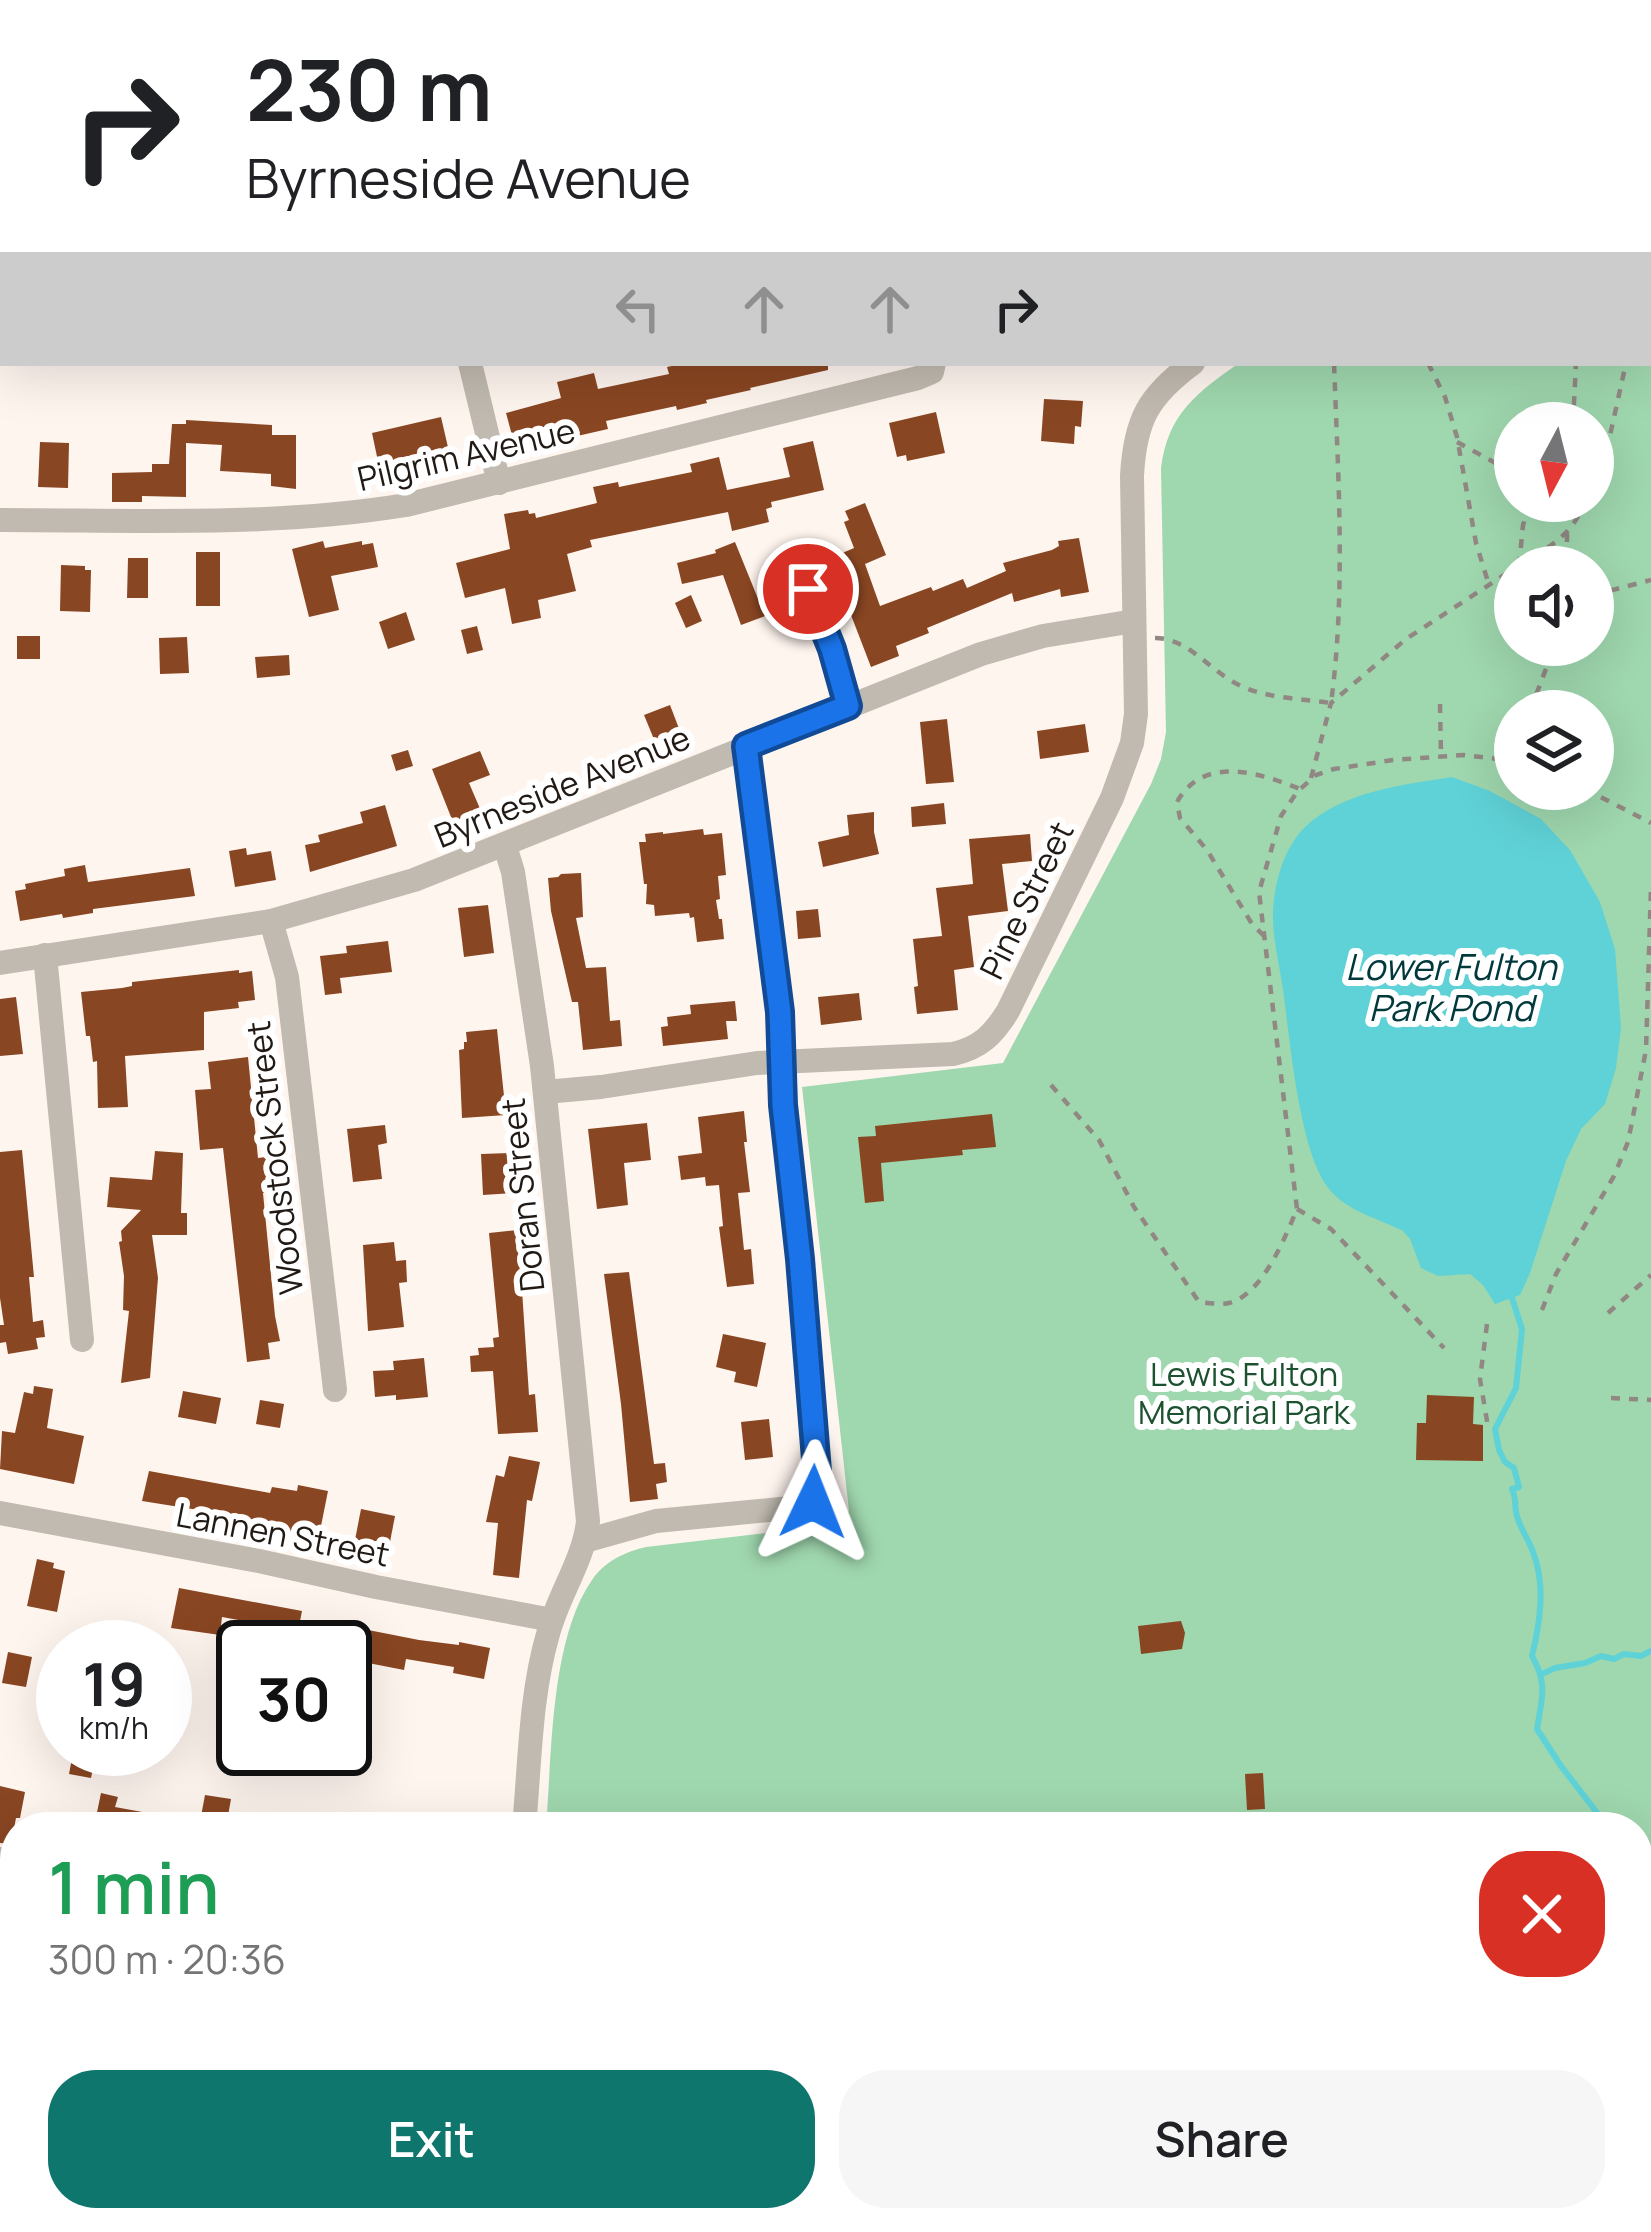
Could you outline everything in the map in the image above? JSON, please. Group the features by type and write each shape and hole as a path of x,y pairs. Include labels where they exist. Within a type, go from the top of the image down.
{"street":[{"path":"471,366 499,483"},
{"name":"Pilgrim Avenue","path":"0,520 213,523 406,505 900,383 924,376 934,366"},
{"name":"Pine Street","path":"545,1092 783,1062 952,1054 972,1049 993,1033 1025,977 1130,754 1144,630 1132,476 1138,428 1154,398 1189,366"},
{"path":"793,572 813,600 848,706"},
{"name":"Byrneside Avenue","path":"0,963 271,921 414,880 1002,647 1061,633 1144,630"},
{"path":"525,1812 537,1687 552,1621 585,1541 656,1521 800,1507 818,1494 776,974 746,746"},
{"name":"Doran Street","path":"505,845 545,1092 588,1512 585,1541"},
{"name":"Woodstock Street","path":"271,921 287,977 334,1390"},
{"path":"45,955 82,1340"},
{"name":"Lannen Street","path":"0,1513 552,1621"}],"path":[{"path":"1310,780 1331,703 1338,653 1334,366"},
{"path":"1429,366 1445,398 1457,442 1468,508 1489,585"},
{"path":"1574,402 1576,366"},
{"path":"1614,417 1625,366"},
{"path":"1457,442 1494,462"},
{"path":"1548,546 1577,522"},
{"path":"1567,533 1567,546"},
{"path":"1614,590 1651,580"},
{"path":"1331,703 1406,639 1494,582"},
{"path":"1144,630 1181,643 1242,687 1331,703"},
{"path":"1440,704 1441,756"},
{"path":"1051,1085 1100,1140 1134,1207 1199,1302 1231,1303 1258,1284 1297,1209 1259,892 1281,816 1310,780 1334,769 1441,756 1494,759"},
{"path":"1264,937 1207,850 1180,818 1177,802 1185,788 1236,770 1259,773 1300,789"},
{"path":"1614,804 1651,823"},
{"path":"1542,1310 1556,1274 1614,1176 1628,1142 1646,1050 1651,887"},
{"path":"1297,1209 1331,1229 1444,1348"},
{"path":"1607,1313 1651,1275"},
{"path":"1487,1324 1480,1379 1488,1427"},
{"path":"1611,1398 1651,1400"}],"green space":[{"name":"Lewis Fulton Memorial Park","path":"1235,366 1651,366 1651,1812 547,1812 561,1666 578,1605 597,1573 616,1558 646,1547 819,1527 849,1511 802,1087 1003,1063 1161,759 1166,732 1161,468 1170,433 1187,406"}],"water":[{"name":"Lower Fulton Park Pond","path":"1452,777 1494,793 1494,810 1525,810 1541,819 1570,850 1600,902 1615,949 1621,1028 1605,1104 1581,1129 1566,1161 1520,1295 1495,1304 1470,1274 1438,1276 1421,1268 1403,1231 1333,1194 1317,1167 1302,1119 1273,927 1281,868 1291,845 1321,814 1356,797"}],"building":[{"path":"828,366 828,370 677,410 676,406 606,421 608,429 516,450 506,413 561,398 557,382 594,373 598,389 669,374 667,367"},
{"path":"1044,399 1083,401 1074,444 1041,441"},
{"path":"936,412 945,453 907,461 906,455 897,457 889,423"},
{"path":"441,417 450,456 430,460 433,473 383,485 372,433"},
{"path":"186,420 272,425 272,435 296,435 296,489 271,486 271,474 220,471 222,445 186,443 186,497 142,496 142,502 112,502 112,473 152,472 152,464 169,464 172,424 186,424"},
{"path":"813,441 824,490 771,502 772,507 766,509 769,522 732,531 728,512 590,540 592,547 567,554 576,591 538,600 541,618 512,624 505,588 465,598 456,563 510,549 504,514 528,510 536,518 597,503 593,487 618,482 619,487 692,472 690,464 719,457 727,490 790,477 783,448"},
{"path":"40,442 69,443 68,488 38,487"},
{"path":"865,503 886,555 865,564 880,606 963,579 967,588 1006,571 1003,563 1052,550 1059,546 1058,541 1079,538 1089,592 1061,597 1060,589 1014,602 1012,593 927,628 929,633 896,646 899,656 871,667 833,557 854,548 845,511"},
{"path":"323,541 325,548 373,543 378,567 331,576 339,610 309,617 292,549"},
{"path":"735,542 765,616 741,625 723,575 682,584 677,563 716,553"},
{"path":"196,552 220,552 220,606 196,606"},
{"path":"128,558 148,558 148,598 127,598"},
{"path":"61,565 91,570 90,612 60,611"},
{"path":"691,595 702,621 686,628 675,603"},
{"path":"406,612 415,640 388,649 379,622"},
{"path":"477,626 483,650 467,654 461,630"},
{"path":"17,636 40,636 40,659 17,659"},
{"path":"187,637 189,673 160,674 159,638"},
{"path":"289,655 290,675 257,678 255,657"},
{"path":"670,705 683,739 658,749 644,715"},
{"path":"947,719 954,782 926,784 920,722"},
{"path":"1085,724 1089,752 1040,759 1037,731"},
{"path":"408,750 413,766 396,771 391,755"},
{"path":"480,751 490,775 469,783 481,811 453,822 432,769"},
{"path":"944,803 946,824 912,827 911,807"},
{"path":"385,805 397,846 310,872 305,845 320,842 318,835 363,823 360,812"},
{"path":"874,812 879,854 823,867 818,842 849,835 847,815"},
{"path":"703,829 704,835 722,833 726,875 718,876 720,899 716,900 724,939 697,942 694,917 689,913 655,916 654,905 646,904 639,842 646,842 645,834"},
{"path":"1030,834 1032,861 1002,864 1008,911 968,916 974,967 954,970 958,1010 917,1014 913,939 942,936 936,888 973,884 969,839"},
{"path":"246,848 247,855 271,851 276,880 235,887 229,851"},
{"path":"85,865 88,882 190,868 195,896 20,921 15,891"},
{"path":"581,873 583,917 576,918 586,968 606,967 610,1021 620,1020 622,1046 583,1050 578,1002 572,1002 548,878"},
{"path":"488,905 494,953 464,957 458,908"},
{"path":"818,909 821,937 798,939 796,911"},
{"path":"388,941 392,972 340,978 342,993 325,995 320,956 347,953 346,946"},
{"path":"252,971 255,1000 238,1002 239,1008 204,1012 204,1050 125,1056 128,1107 98,1108 97,1061 93,1062 90,1036 86,1036 81,992"},
{"path":"859,993 862,1020 821,1025 818,997"},
{"path":"16,997 23,1054 0,1056 0,999"},
{"path":"735,1001 737,1021 726,1021 728,1039 663,1046 661,1027 668,1026 667,1017 691,1014 690,1005"},
{"path":"497,1029 506,1115 462,1118 459,1050 467,1042 466,1032"},
{"path":"248,1057 258,1158 274,1156 277,1192 263,1193 280,1341 268,1343 270,1359 247,1362 223,1148 200,1150 195,1090 211,1089 208,1062"},
{"path":"744,1111 750,1192 738,1193 744,1250 751,1249 754,1284 727,1287 719,1185 706,1186 705,1177 681,1180 678,1156 702,1153 698,1117"},
{"path":"992,1114 996,1147 881,1163 884,1201 865,1203 858,1137 876,1136 875,1126"},
{"path":"647,1123 651,1160 624,1163 628,1205 597,1209 588,1129"},
{"path":"385,1125 387,1143 378,1145 382,1179 353,1182 347,1129"},
{"path":"22,1150 34,1277 29,1277 33,1322 43,1320 45,1337 36,1338 38,1349 8,1354 6,1342 0,1343 0,1325 4,1325 0,1152"},
{"path":"155,1151 183,1153 181,1213 187,1213 187,1235 152,1235 158,1278 150,1378 121,1383 129,1311 123,1310 119,1242 121,1231 141,1210 107,1207 110,1177 152,1180"},
{"path":"514,1153 516,1193 483,1195 481,1154"},
{"path":"518,1230 529,1395 535,1394 538,1432 498,1434 493,1371 471,1372 470,1356 479,1355 478,1348 494,1347 493,1338 499,1337 489,1233"},
{"path":"394,1242 396,1261 406,1260 407,1282 399,1283 404,1327 368,1331 363,1245"},
{"path":"629,1272 654,1464 665,1463 667,1482 656,1484 658,1499 630,1502 604,1274"},
{"path":"723,1334 766,1343 757,1387 734,1382 736,1372 716,1367"},
{"path":"424,1358 428,1397 375,1397 373,1371 394,1370 393,1361"},
{"path":"34,1386 53,1389 47,1428 84,1436 74,1484 0,1469 2,1431 15,1433 24,1392 33,1394"},
{"path":"183,1391 221,1398 216,1424 178,1417"},
{"path":"1427,1395 1474,1397 1473,1424 1483,1425 1483,1461 1416,1460 1417,1423 1426,1423"},
{"path":"260,1400 284,1404 280,1428 256,1424"},
{"path":"769,1419 773,1457 745,1460 741,1422"},
{"path":"509,1456 540,1462 532,1501 527,1500 519,1578 493,1575 498,1523 486,1522 496,1475 504,1477"},
{"path":"149,1471 270,1493 272,1487 297,1491 298,1485 328,1491 319,1536 254,1527 249,1518 142,1501"},
{"path":"361,1509 395,1516 389,1547 355,1540"},
{"path":"37,1559 65,1571 57,1612 27,1606"},
{"path":"179,1588 302,1611 300,1620 222,1617 216,1620 216,1634 192,1631 192,1620 173,1620"},
{"path":"1181,1621 1182,1649 1141,1654 1138,1626"},
{"path":"372,1631 490,1648 484,1679 453,1673 454,1667 406,1659 404,1670 372,1664"},
{"path":"8,1652 32,1657 26,1687 2,1683"},
{"path":"1263,1773 1265,1809 1247,1810 1245,1774"},
{"path":"0,1786 25,1792 21,1812 0,1812"},
{"path":"101,1793 118,1797 115,1807 142,1812 97,1812"},
{"path":"205,1795 231,1799 229,1812 202,1812"}],"waterway":[{"path":"1512,1298 1522,1329 1516,1388 1495,1429 1499,1450 1514,1468 1519,1487 1512,1489 1516,1513 1533,1552 1541,1591 1532,1656 1542,1683 1537,1729 1596,1812"},
{"path":"1542,1674 1601,1656 1614,1659 1651,1651"}],"route":[{"path":"808,589 848,706 746,746 780,1012 783,1105 818,1484 813,1502"}]}
